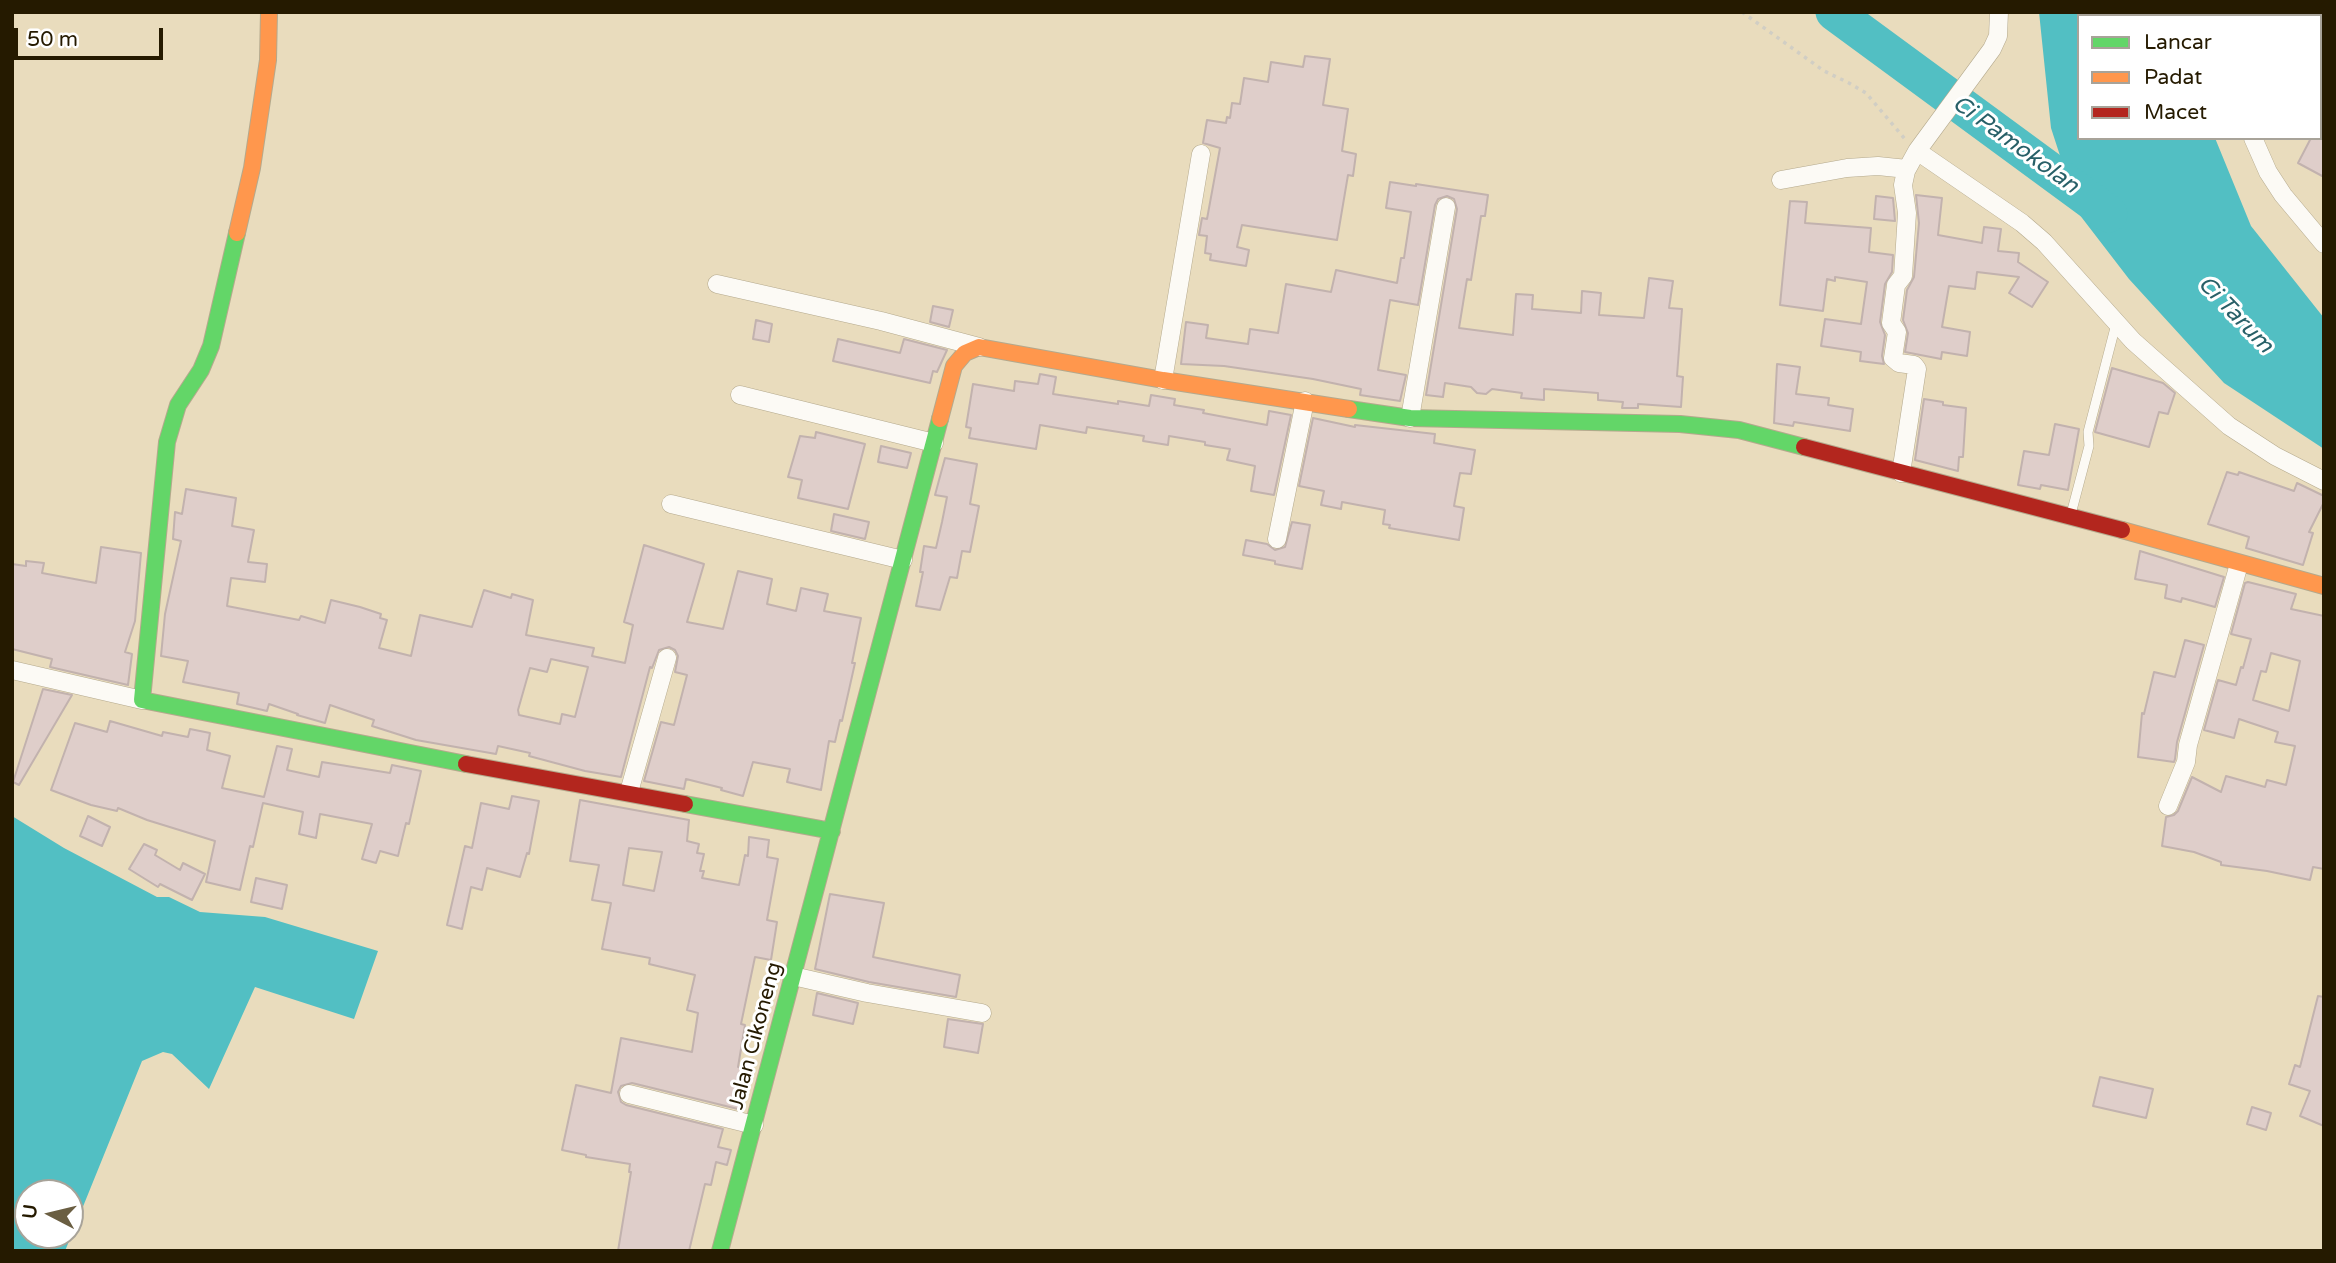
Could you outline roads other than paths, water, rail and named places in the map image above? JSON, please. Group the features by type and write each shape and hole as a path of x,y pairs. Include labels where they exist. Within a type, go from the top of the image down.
{"street":[{"path":"142,700 167,442 178,405 201,370 211,346 252,168 268,60 270,12"},
{"path":"1901,473 1917,369 1914,365 1899,363 1893,358 1897,332 1891,323 1896,285 1903,276 1907,214 1903,185 1907,169 1917,151 1992,49 1998,36 1998,13"},
{"path":"2254,140 2268,172 2283,195 2324,244"},
{"path":"1917,151 2022,223 2044,242 2117,323 2167,373 2229,426 2275,456 2324,481"},
{"path":"1163,380 1201,155"},
{"path":"1781,180 1847,168 1878,166 1907,169"},
{"path":"1410,418 1446,206"},
{"path":"717,284 881,321 979,347 1163,380 1410,418 1640,423 1739,430 2070,515 2324,586"},
{"name":"Jalan Cikoneng","path":"720,1251 954,366 965,353 979,347"},
{"path":"740,395 934,443"},
{"path":"1277,539 1305,401"},
{"path":"671,504 903,560"},
{"path":"2168,806 2186,762 2239,564"},
{"path":"629,793 667,658"},
{"path":"12,670 341,741 832,831"},
{"path":"793,976 867,993 982,1013"},
{"path":"629,1094 754,1125"}],"lane":[{"path":"2070,515 2088,446 2088,432 2117,323"}],"water":[{"name":"Ci Tarum","path":"2039,12 2187,12 2077,14 2077,140 2216,140 2251,226 2324,318 2324,449 2224,383 2129,279 2079,214 2051,128"},
{"path":"12,816 64,848 157,897 169,897 200,912 265,917 378,951 354,1019 255,987 209,1089 172,1054 163,1052 142,1061 84,1204 84,1179 14,1179 14,1249 66,1249 12,1251"}],"waterway":[{"name":"Ci Pamokolan","path":"1834,12 2109,214"}]}
